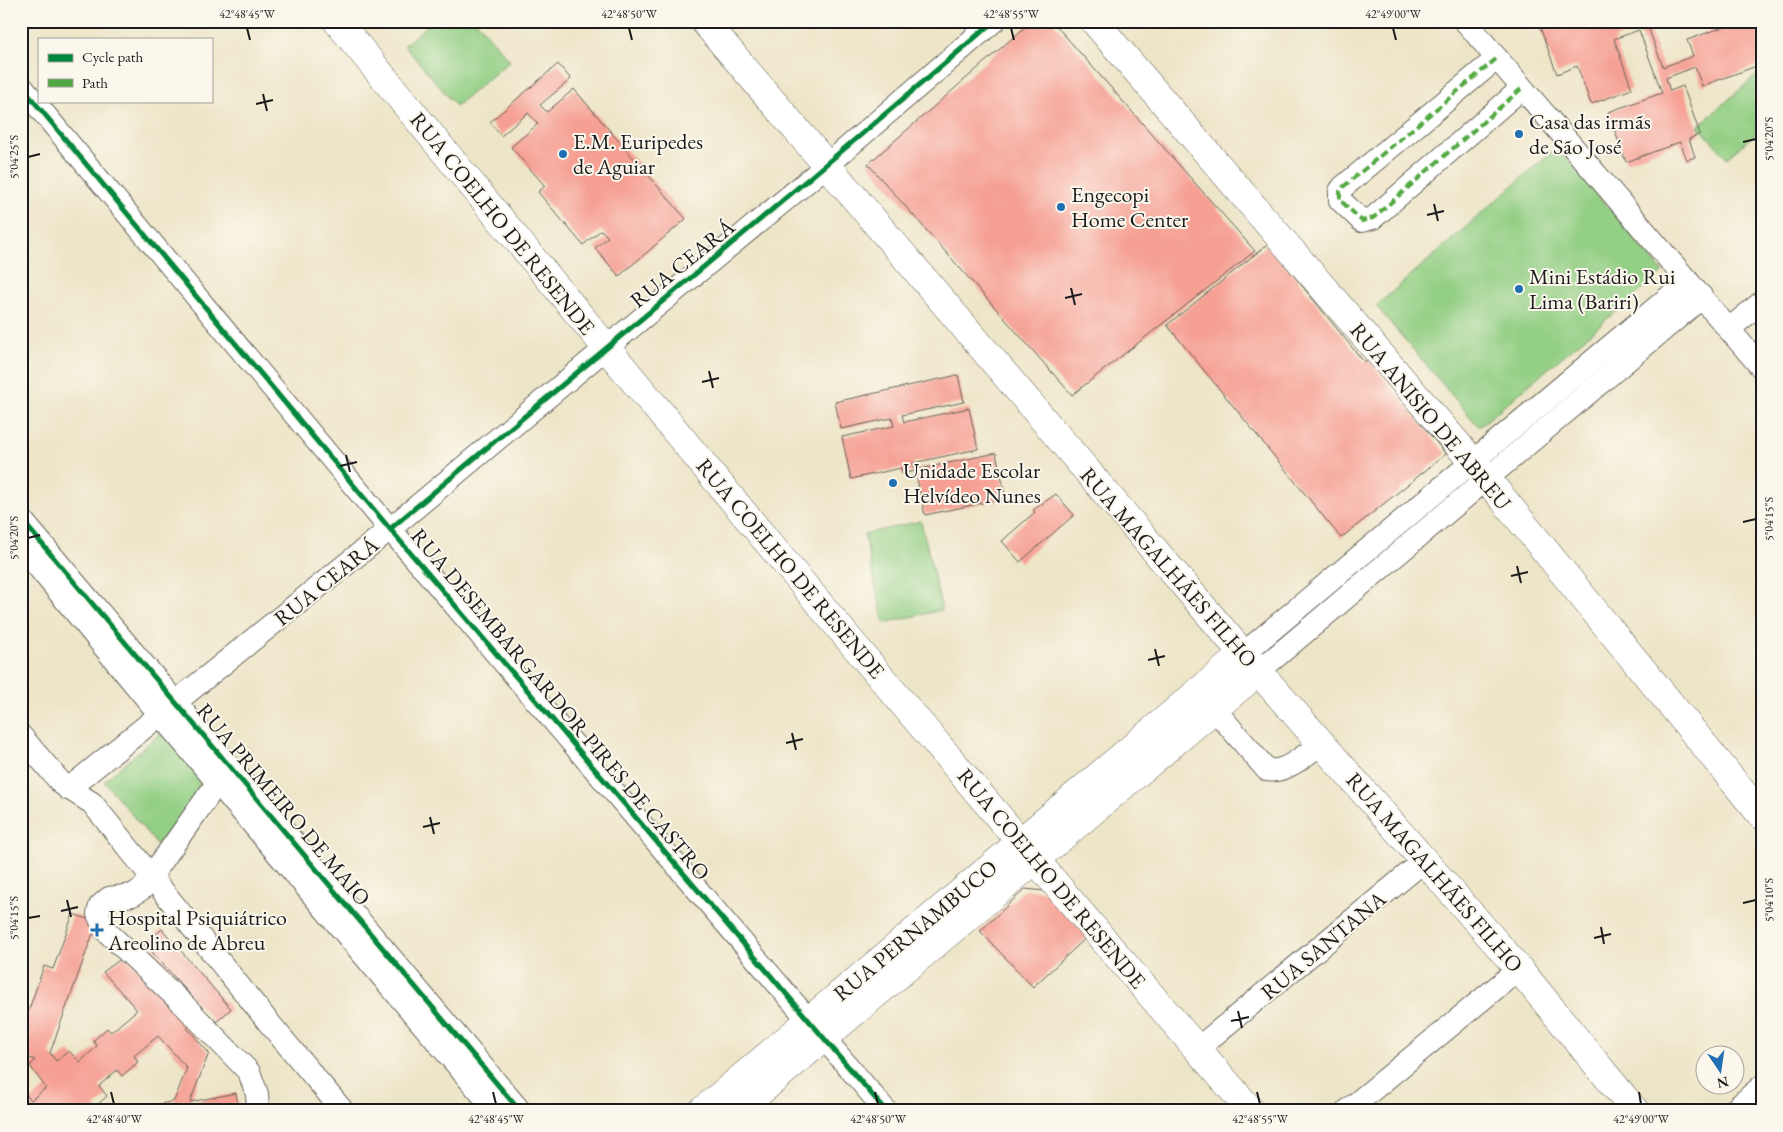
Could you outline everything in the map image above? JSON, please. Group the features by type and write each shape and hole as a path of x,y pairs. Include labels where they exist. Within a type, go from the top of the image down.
{"main road":[{"name":"RUA COELHO DE RESENDE","path":"337,21 606,348 1028,851 1251,1111"},
{"name":"RUA MAGALHÃES FILHO","path":"704,21 1251,662 1519,969 1635,1111"},
{"name":"RUA ANISIO DE ABREU","path":"1094,21 1478,470 1762,816"},
{"name":"RUA PERNAMBUCO","path":"1028,851 1215,710 1251,662"},
{"name":"RUA PERNAMBUCO","path":"702,1111 815,1029 1251,662"},
{"name":"RUA PERNAMBUCO","path":"737,1111 815,1029"}],"street":[{"name":"RUA CEARÁ","path":"68,789 390,529 826,166 994,21"},
{"path":"1465,21 1521,89 1695,288 1762,368"},
{"path":"1496,59 1343,187 1340,200 1362,222 1373,218 1521,89"},
{"name":"RUA DESEMBARGARDOR PIRES DE CASTRO","path":"21,86 390,529 886,1111"},
{"path":"1251,662 1695,288"},
{"path":"1729,329 1762,302"},
{"name":"RUA PRIMEIRO DE MAIO","path":"21,519 169,709 219,784 496,1111"},
{"name":"RUA PRIMEIRO DE MAIO","path":"21,546 169,709 230,765 520,1111"},
{"path":"1215,710 1267,770 1275,772 1284,768 1322,743"},
{"path":"21,736 68,789 92,803 270,1024 343,1111"},
{"path":"230,765 219,784 153,877 133,896 109,898 100,906 98,914 105,930 183,1004 249,1072 257,1094 258,1111"},
{"name":"RUA SANTANA","path":"1197,1049 1425,860"},
{"path":"1348,1111 1519,969"},
{"path":"1733,1111 1762,1086"}],"green space":[{"path":"433,21 476,21 510,61 456,106 404,45"},
{"path":"1758,74 1762,78 1762,128 1727,158 1698,126"},
{"name":"Mini Estádio Rui Lima (Bariri)","path":"1557,147 1663,272 1479,427 1376,306"},
{"path":"921,521 942,610 884,623 864,534"},
{"path":"169,726 212,781 157,845 104,781"}],"building":[{"name":"Engecopi Home Center","path":"1032,21 1052,21 1255,251 1072,395 868,164"},
{"path":"1663,21 1648,27 1663,67 1693,56 1687,40 1740,21 1762,21 1762,64 1702,86 1695,67 1666,78 1670,91 1683,86 1700,134 1689,139 1695,157 1687,160 1680,142 1626,162 1608,112 1662,93 1639,30 1614,39 1632,89 1591,104 1577,66 1557,74 1538,22"},
{"path":"558,64 571,79 540,105 547,112 574,89 686,219 619,276 595,248 608,237 601,230 583,245 538,192 545,186 511,147 538,124 528,113 501,136 490,122"},
{"path":"1268,244 1364,362 1368,359 1446,454 1341,538 1167,325"},
{"path":"958,375 964,402 902,415 904,422 969,408 978,449 913,463 915,471 902,474 901,468 851,479 842,437 894,426 892,418 841,429 835,402"},
{"path":"996,453 1006,498 925,515 915,470"},
{"path":"1056,494 1074,515 1020,562 1002,541 1035,512 1033,510"},
{"path":"1025,889 1045,891 1088,936 1033,987 980,931"},
{"path":"73,914 97,922 50,1053 56,1061 69,1051 80,1062 97,1046 93,1041 107,1028 111,1032 137,1010 103,972 125,956 192,1023 187,1028 209,1053 190,1102 236,1093 239,1111 128,1111 174,1101 187,1068 158,1036 134,1056 138,1062 122,1076 117,1070 99,1086 107,1096 95,1107 100,1111 21,1111 21,1089 31,1100 46,1088 30,1066 35,1060 21,1055 21,1016 26,1018 44,966 53,969"},
{"path":"162,929 231,1009 215,1023 145,944"}],"marked path":[{"path":"1496,59 1343,187 1340,191 1340,200 1362,221 1373,218 1521,89"}],"cycle path":[{"path":"390,529 994,21"},
{"path":"21,86 390,529 886,1111"},
{"path":"21,519 520,1111"}],"place":[{"name":"Casa das irmãs de São José","path":"1519,134"},
{"name":"E.M. Euripedes de Aguiar","path":"563,154"},
{"name":"Engecopi Home Center","path":"1061,207"},
{"name":"Mini Estádio Rui Lima (Bariri)","path":"1519,289"},
{"name":"Unidade Escolar Helvídeo Nunes","path":"893,483"},
{"name":"Hospital Psiquiátrico Areolino de Abreu","path":"97,930"}]}
